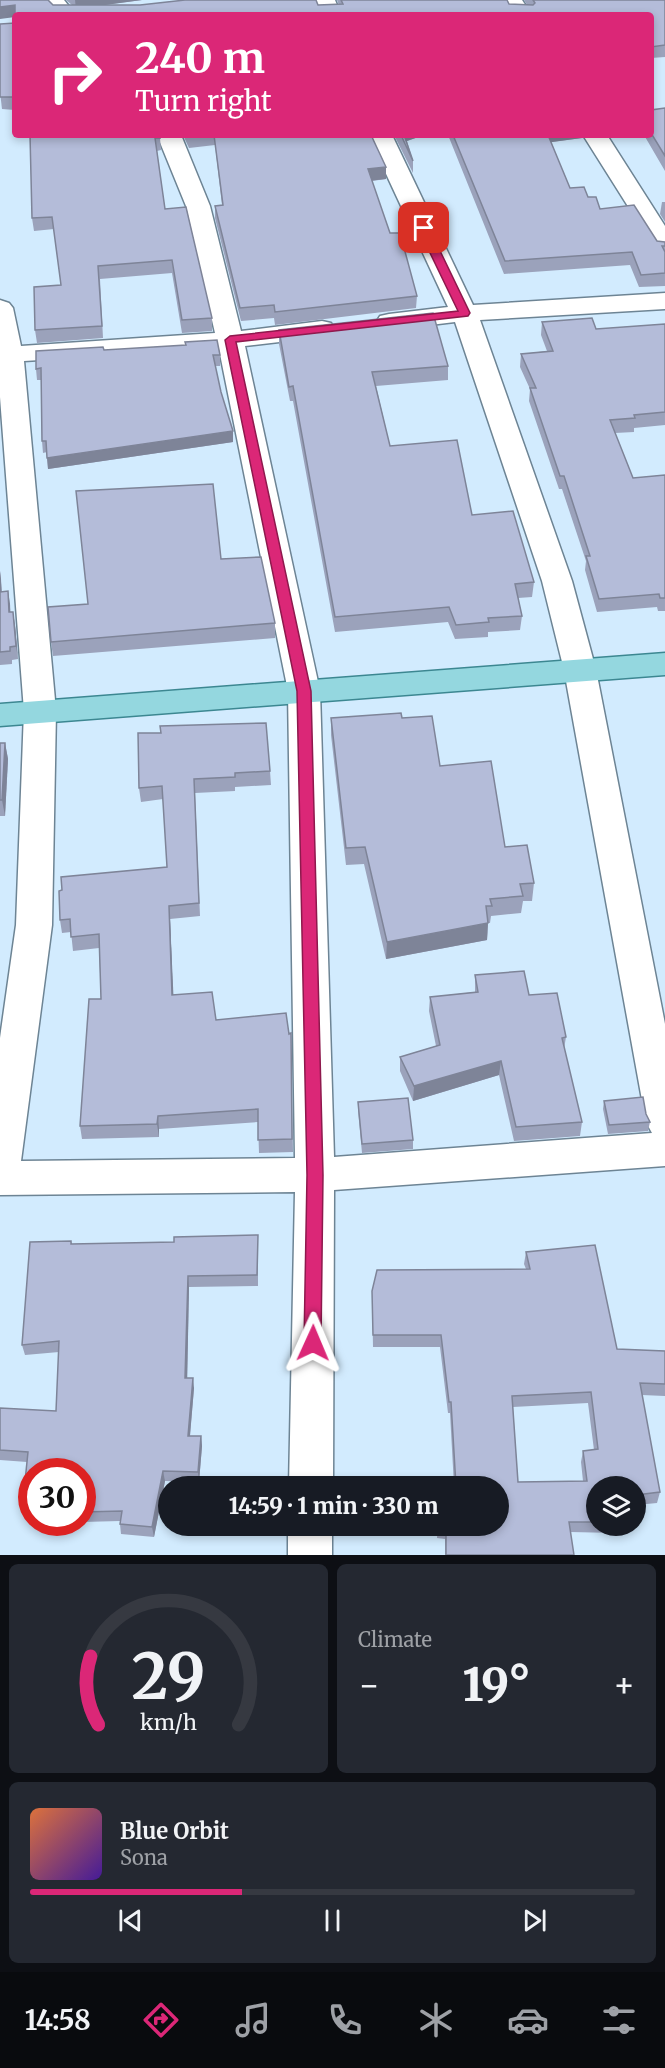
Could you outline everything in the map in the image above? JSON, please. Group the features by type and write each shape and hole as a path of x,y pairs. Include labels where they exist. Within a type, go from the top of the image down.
{"main road":[{"path":"0,715 665,664"}],"street":[{"path":"53,0 63,12"},
{"path":"171,138 198,206 230,340 304,691 315,1175 311,1476"},
{"path":"381,138 464,313 512,442 557,581 580,670 665,1122"},
{"path":"597,138 665,246"},
{"path":"5,354 230,340 464,313 665,301"},
{"path":"0,308 40,711 34,925 0,1173"},
{"path":"0,1178 315,1175 665,1149"},
{"path":"310,1536 310,1555"}],"building":[{"path":"0,0 48,0 53,5 140,5 185,0 316,0 318,5 343,4 341,0 507,0 509,4 533,5 535,3 533,0 665,0 665,45 654,47 654,12 15,12 15,5 0,7"},
{"path":"12,23 12,97 0,97 0,24"},
{"path":"665,108 665,156 654,138 654,110"},
{"path":"30,138 155,138 165,209 186,207 212,318 182,320 172,260 98,266 102,326 35,330 34,287 61,285 52,217 32,218"},
{"path":"214,138 372,138 386,167 368,169 390,233 400,233 417,296 275,312 274,305 240,308 215,206 223,205"},
{"path":"402,138 405,138 413,161"},
{"path":"454,138 549,138 570,188 584,187 588,197 596,197 600,209 634,205 657,241 665,242 665,246 662,246 665,252 665,273 641,275 632,252 505,261"},
{"path":"433,313 448,366 372,372 390,446 457,440 472,515 513,511 534,582 515,584 522,616 488,618 489,622 456,625 449,607 335,617 293,386 289,387 279,330"},
{"path":"592,318 596,329 665,324 665,412 610,420 633,478 665,475 665,598 660,598 659,594 599,599 586,556 590,556 564,476 560,476 530,388 536,388 521,354 553,351 542,322"},
{"path":"217,340 220,355 213,355 233,431 47,458 46,441 42,441 41,368 36,369 36,351 103,347 104,350 186,345 185,342"},
{"path":"213,484 221,559 261,557 275,623 51,642 48,607 88,604 76,491"},
{"path":"8,591 9,612 13,612 16,646 10,647 10,651 0,652 0,592"},
{"path":"401,713 402,718 432,716 440,766 491,761 505,847 527,845 534,883 520,884 523,896 490,899 492,906 486,906 488,923 387,942 365,847 346,848 331,718"},
{"path":"266,723 270,771 235,773 235,777 194,779 199,903 169,906 172,995 212,992 216,1020 286,1013 289,1034 291,1033 292,1139 258,1140 258,1109 158,1116 157,1124 80,1126 89,999 101,999 99,934 71,937 70,919 60,920 61,877 167,867 162,786 139,788 138,733 161,733 160,726"},
{"path":"0,743 5,743 2,800 0,800"},
{"path":"524,971 529,995 557,993 566,1037 562,1038 582,1122 516,1127 501,1061 414,1086 400,1057 440,1045 430,997 478,992 475,975"},
{"path":"643,1097 650,1122 609,1125 604,1101"},
{"path":"408,1098 413,1140 362,1144 358,1102"},
{"path":"258,1235 257,1275 188,1276 185,1378 193,1378 188,1436 201,1436 198,1472 163,1471 162,1476 158,1476 158,1496 152,1527 120,1524 122,1511 96,1512 96,1458 27,1458 28,1452 0,1450 0,1408 56,1411 59,1341 22,1345 30,1242 71,1241 71,1244 174,1242 174,1237"},
{"path":"595,1245 617,1349 665,1351 665,1384 640,1383 660,1492 646,1494 646,1476 586,1476 583,1451 598,1449 591,1392 512,1396 518,1482 586,1481 586,1522 569,1522 574,1555 446,1555 446,1536 509,1536 509,1476 455,1476 451,1402 449,1402 441,1335 373,1335 372,1291 377,1270 530,1269 526,1252"}],"route":[{"path":"313,1343 315,1175 304,691 230,340 464,313 424,228"}]}
